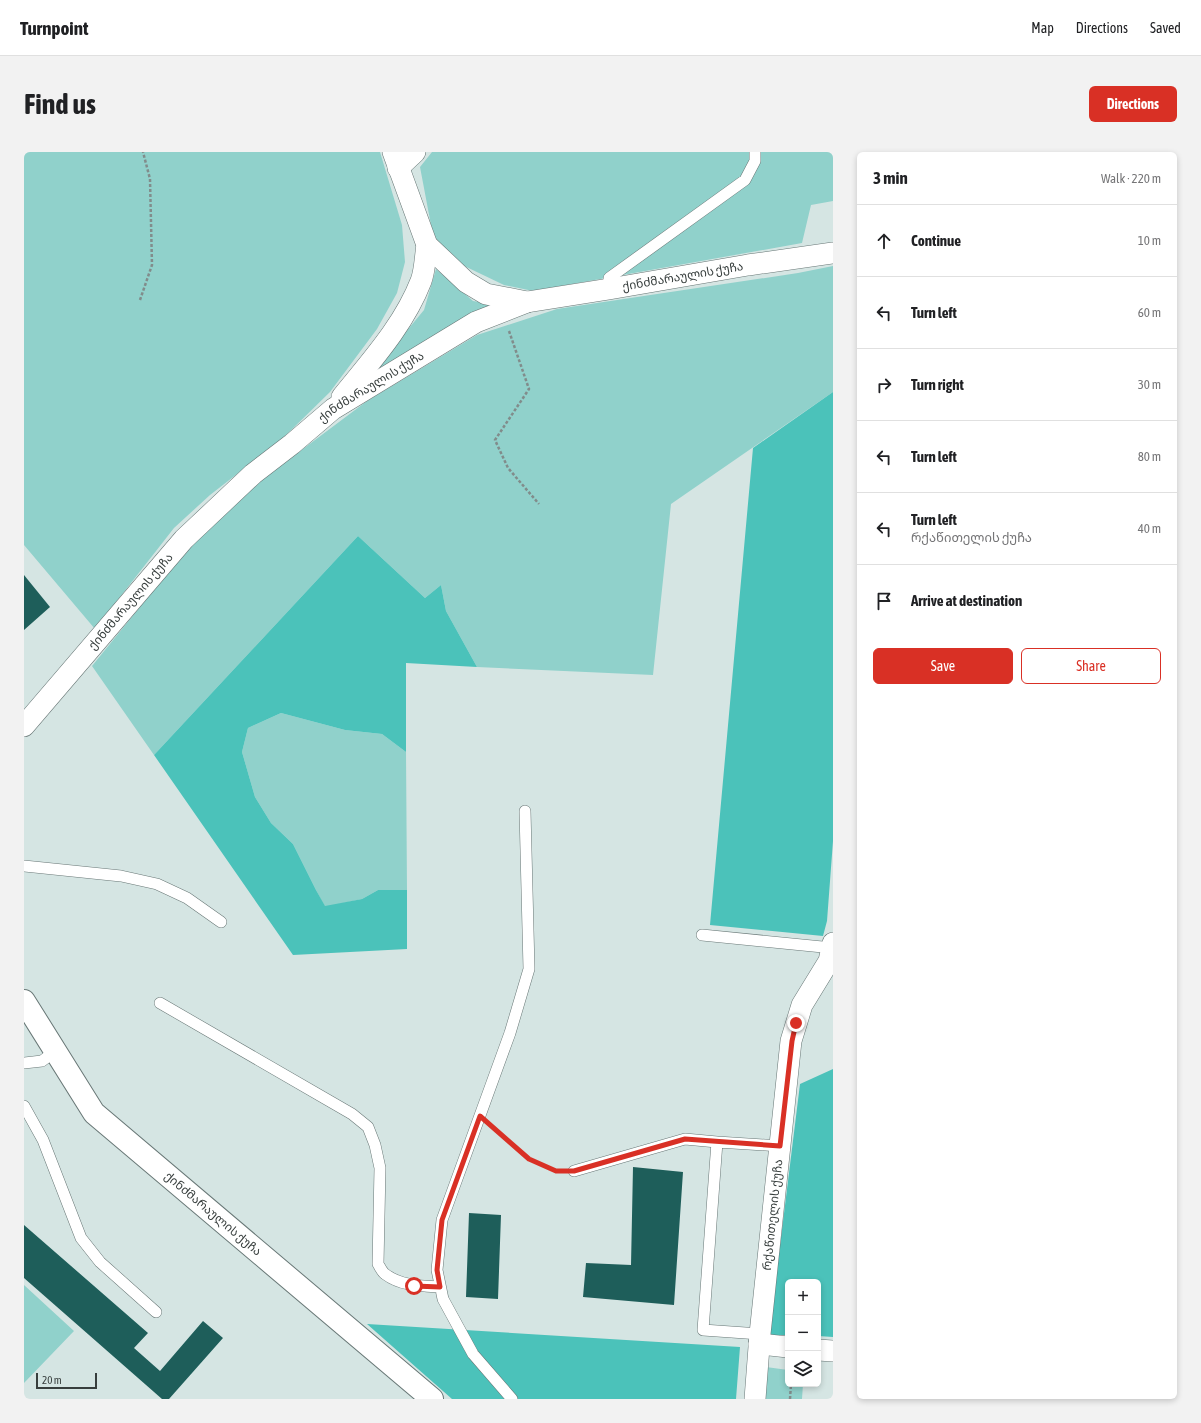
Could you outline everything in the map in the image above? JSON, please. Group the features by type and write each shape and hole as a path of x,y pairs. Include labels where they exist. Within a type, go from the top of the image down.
{"main road":[{"name":"ქინძმარაულის ქუჩა","path":"24,1001 54,1052 94,1113 432,1399"}],"street":[{"path":"415,152 395,160 427,245 466,282 486,294 527,302"},
{"path":"333,409 383,347 409,308 421,280 427,245"},
{"name":"ქინძმარაულის ქუჩა","path":"24,726 184,539 252,474 292,444 333,409 476,322 527,302 748,265 833,253"},
{"name":"რქაწითელის ქუჩა","path":"755,1399 792,1041 802,1005 829,961 833,946"},
{"path":"760,1339 785,1346"},
{"path":"821,1350 833,1351"}],"lane":[{"path":"609,289 609,278 745,180 755,161 755,152"},
{"path":"512,1399 473,1354 443,1299 437,1270 442,1220 510,1033 529,969 525,811"},
{"path":"24,866 121,876 157,884 187,898 222,922"},
{"path":"702,935 833,946"},
{"path":"160,1003 352,1114 368,1127 375,1145 380,1168 378,1264 384,1274 398,1281 414,1286 440,1287"},
{"path":"24,1062 42,1061 54,1052"},
{"path":"24,1106 43,1140 81,1238 100,1262 156,1312"},
{"path":"574,1171 685,1139 780,1146"},
{"path":"717,1142 703,1330 760,1339"}],"path":[{"path":"140,300 152,265 150,179 143,152"},
{"path":"502,312 530,389 495,440 508,468 539,504"},
{"path":"480,1116 529,1159 556,1171 574,1171"},
{"path":"790,1399 791,1387"}],"shaded area":[{"path":"24,152 380,152 402,225 405,262 397,293 377,329 330,392 282,439 210,495 174,528 95,629 24,545"},
{"path":"432,152 833,152 833,201 811,205 802,243 533,291 504,285 458,263 434,241 420,167"},
{"path":"833,266 833,392 671,504 653,675 477,667 446,611 441,585 425,598 358,536 154,755 92,666 187,549 263,479 367,401 477,335 557,309 798,273"},
{"path":"436,269 473,301 497,305 360,387 424,310"},
{"path":"833,392 833,841 827,921 823,936 710,925 753,448"},
{"path":"358,536 425,598 441,585 446,611 477,667 406,663 406,752 382,734 345,730 281,713 248,728 242,752 255,797 271,823 293,844 325,906 362,899 378,890 407,890 407,949 293,955 154,755"},
{"path":"281,713 345,730 382,734 406,752 407,890 378,890 362,899 325,907 293,844 271,823 255,797 242,752 248,728"},
{"path":"833,1069 833,1337 821,1336 821,1279 785,1279 785,1335 769,1335 800,1084"},
{"path":"24,1285 74,1331 24,1383"},
{"path":"367,1324 740,1347 736,1399 452,1399"},
{"path":"766,1367 785,1370 785,1387 803,1387 802,1399 763,1399"}],"building":[{"path":"24,575 50,607 24,630"},
{"path":"633,1167 683,1172 674,1305 583,1297 586,1263 631,1265"},
{"path":"469,1213 501,1215 498,1299 466,1297"},
{"path":"24,1225 148,1333 134,1348 160,1371 203,1321 223,1338 169,1399 162,1399 24,1278"}],"route":[{"path":"414,1286 440,1287 437,1270 442,1220 480,1116 529,1159 556,1171 574,1171 685,1139 780,1146 792,1041 796,1023"}]}
